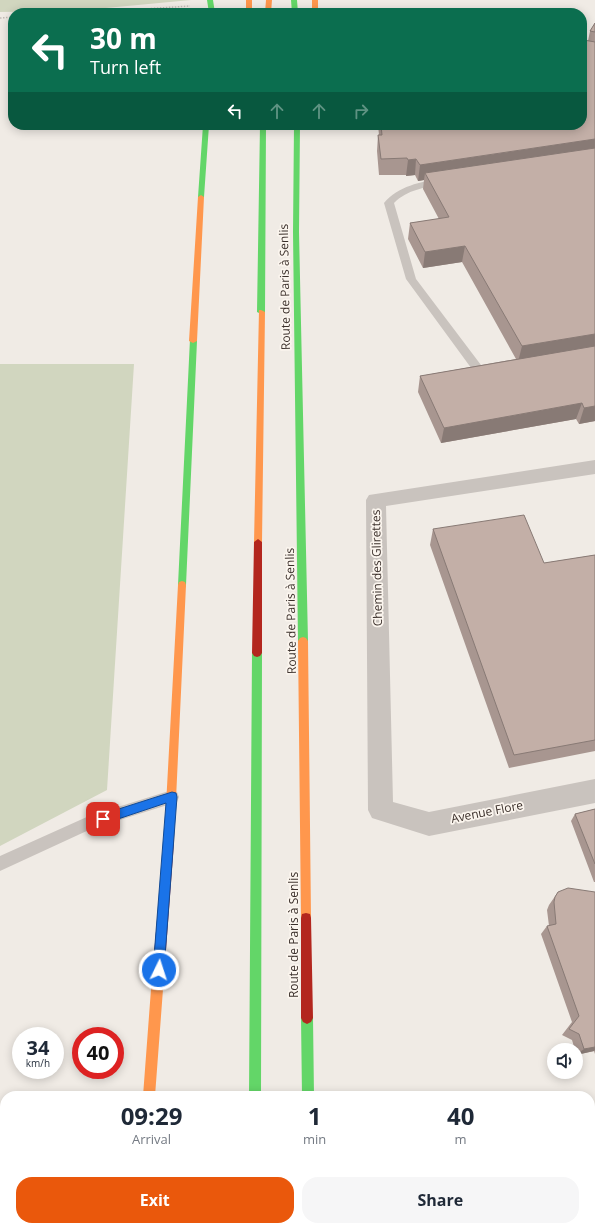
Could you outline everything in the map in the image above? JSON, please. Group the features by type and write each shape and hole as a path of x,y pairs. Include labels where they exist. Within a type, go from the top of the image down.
{"main road":[{"path":"149,1091 172,797 194,297 206,130"},
{"name":"Route de Paris à Senlis","path":"255,1091 256,749 263,130"},
{"name":"Route de Paris à Senlis","path":"297,130 296,232 304,693 308,1091"}],"street":[{"name":"Chemin des Glirettes","path":"380,810 376,500 595,467"},
{"name":"Avenue Flore","path":"380,810 430,824 595,791"}],"lane":[{"path":"448,180 424,184 408,189 396,195 389,203 411,279 481,373 496,371"},
{"path":"0,864 89,823 172,797"}],"path":[{"path":"174,8 211,6"}],"green space":[{"path":"0,0 191,0 106,8 8,8 8,12 0,12"},
{"path":"0,364 134,364 107,790 0,846"}],"building":[{"path":"595,23 595,32 590,31"},
{"path":"587,41 595,42 595,139 420,165 416,159 381,159 378,135 382,135 382,130 587,130"},
{"path":"595,148 595,334 522,346 465,246 425,252 410,223 449,217 425,173"},
{"path":"595,346 595,406 584,408 582,403 444,428 420,376"},
{"path":"524,515 544,563 595,555 595,740 514,755 433,529"},
{"path":"595,809 595,864 575,814"},
{"path":"568,888 595,892 595,1047 584,1049 579,1034 569,1029 579,1016 547,926 556,924 554,902 558,892"}],"traffic: fast":[{"path":"210,0 211,8"},
{"path":"294,0 295,8"},
{"path":"201,197 206,130"},
{"path":"261,312 263,130"},
{"path":"297,130 296,232 303,641"},
{"path":"182,585 193,341"},
{"path":"255,1091 257,653"},
{"path":"307,1018 308,1091"}],"traffic: slow":[{"path":"249,0 249,8"},
{"path":"268,8 269,0"},
{"path":"315,0 315,8"},
{"path":"193,341 201,197"},
{"path":"258,542 261,312"},
{"path":"169,842 182,585"},
{"path":"303,641 306,918"},
{"path":"149,1091 158,976"}],"traffic: jam":[{"path":"257,653 258,542"},
{"path":"158,976 169,842"},
{"path":"306,918 307,1018"}],"route":[{"path":"103,819 172,797 159,970"}]}
